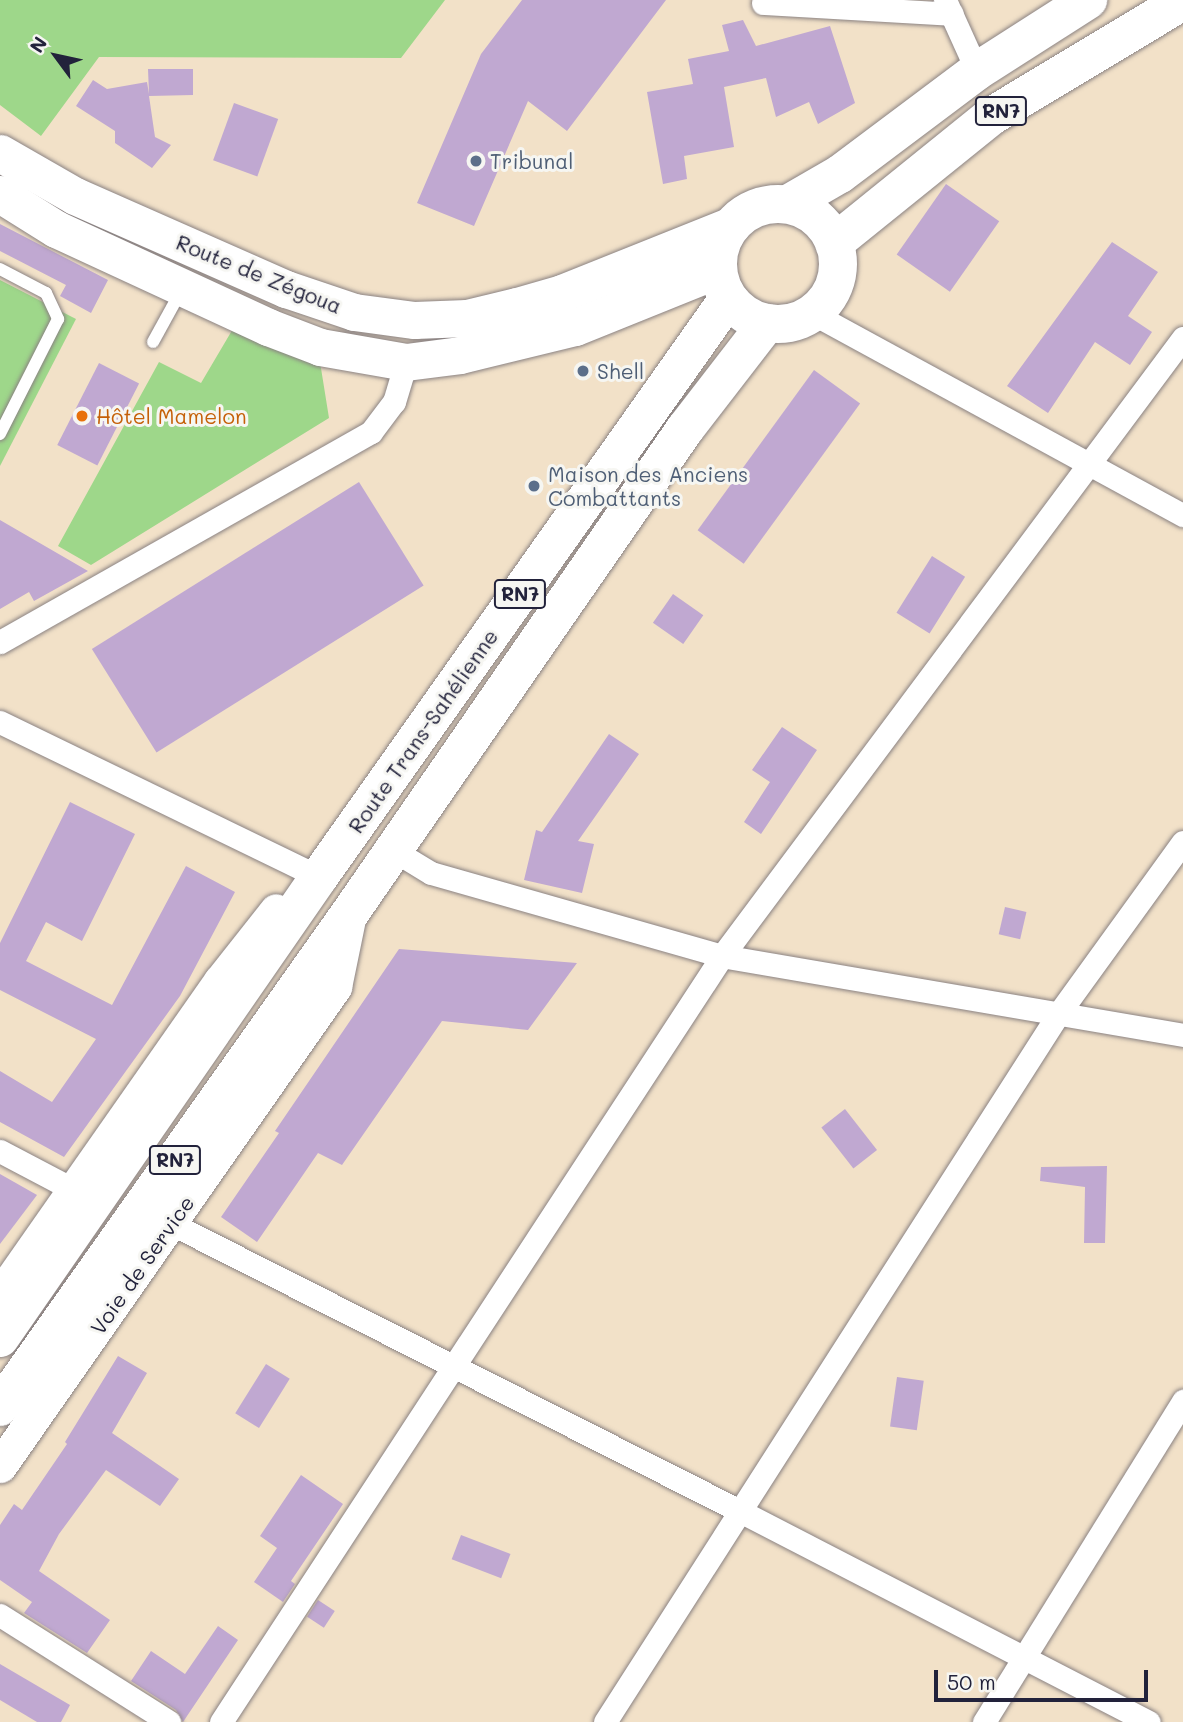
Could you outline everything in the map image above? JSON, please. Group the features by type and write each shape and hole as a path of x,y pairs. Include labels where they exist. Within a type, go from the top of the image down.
{"highway":[{"name":"RN7","path":"732,225 757,207 788,204 840,174 976,71 1088,0"},
{"name":"RN7","path":"834,243 990,117 1183,1"},
{"path":"723,284 739,311 767,323 783,324 812,313 832,289 838,259 834,243 817,218 788,204"},
{"name":"Route Trans-Sahélienne","path":"315,883 723,284 718,254 732,225"},
{"name":"Route Trans-Sahélienne","path":"350,913 685,429 767,323"},
{"name":"RN7","path":"0,1338 315,883"},
{"name":"RN7","path":"0,1407 350,913"}],"main road":[{"name":"Route de Zégoua","path":"0,153 75,196 286,289 354,312 414,320 467,318 562,293 732,225"},
{"name":"Route de Zégoua","path":"0,194 57,229 183,288 320,347 406,362 460,355 575,327 723,284"},
{"path":"0,1296 220,981 276,910 315,883"},
{"name":"Voie de Service","path":"0,1466 172,1224 335,986 350,913"}],"street":[{"path":"764,3 948,7 976,71"},
{"path":"812,313 1086,465 1183,515"},
{"path":"220,1722 722,956 1183,338"},
{"path":"0,642 371,432 394,402 406,362"},
{"path":"0,722 315,883"},
{"path":"605,1722 738,1510 1059,1013 1183,842"},
{"path":"393,850 430,873 722,956 1183,1035"},
{"path":"0,1151 74,1190"},
{"path":"172,1224 738,1510 1148,1722"},
{"path":"984,1722 1183,1401"},
{"path":"0,1615 169,1722"}],"lane":[{"path":"0,269 46,293 58,319 5,412 0,434"},
{"path":"153,342 183,288"}],"green space":[{"path":"0,0 445,0 401,58 99,57 41,136 0,105"},
{"path":"0,280 76,319 0,466"},
{"path":"237,322 320,362 329,418 91,565 58,546 159,362 201,383"}],"building":[{"path":"522,0 666,0 567,131 528,101 474,226 417,203 481,54"},
{"path":"743,20 756,46 830,26 855,103 818,124 809,102 776,117 766,78 724,87 734,147 684,156 687,179 663,184 647,92 693,84 688,59 729,51 722,25"},
{"path":"148,69 193,69 193,95 149,96 155,137 171,145 152,168 115,143 115,131 76,106 93,80 107,89 147,82 149,94"},
{"path":"234,103 278,119 257,176 213,160"},
{"path":"946,184 999,221 950,292 897,254"},
{"path":"0,224 108,280 91,313 60,296 66,285 0,251"},
{"path":"1112,242 1158,272 1128,316 1152,332 1130,365 1095,342 1048,413 1007,386"},
{"path":"99,363 139,383 97,465 57,445"},
{"path":"814,370 860,404 744,564 698,530"},
{"path":"359,482 424,585 157,752 92,649"},
{"path":"0,520 88,571 34,601 29,592 0,609"},
{"path":"932,556 965,577 930,633 896,613"},
{"path":"673,594 703,615 683,644 653,623"},
{"path":"782,727 817,750 761,834 744,822 770,782 752,770"},
{"path":"609,734 639,754 578,841 594,844 582,893 524,880 536,830 542,832"},
{"path":"70,802 135,834 82,941 46,922 26,961 112,1005 186,866 235,892 180,996 64,1157 0,1122 0,1071 52,1102 96,1039 0,990 0,943"},
{"path":"1005,907 1026,912 1020,939 999,934"},
{"path":"399,949 577,963 528,1030 442,1021 342,1165 318,1153 257,1242 221,1217 279,1133 275,1131"},
{"path":"845,1109 877,1150 853,1168 821,1127"},
{"path":"1107,1166 1105,1243 1084,1243 1085,1187 1040,1181 1041,1167"},
{"path":"0,1174 37,1195 0,1244"},
{"path":"118,1356 147,1373 112,1433 179,1479 160,1506 106,1470 59,1534 39,1571 110,1620 87,1653 24,1613 32,1602 0,1580 0,1525 14,1504 22,1510 67,1444 65,1442"},
{"path":"266,1364 290,1379 259,1428 235,1413"},
{"path":"897,1377 924,1381 917,1430 890,1427"},
{"path":"301,1475 343,1504 291,1581 295,1584 283,1602 254,1582 277,1548 260,1536"},
{"path":"461,1535 510,1554 501,1578 452,1559"},
{"path":"318,1600 335,1611 324,1628 307,1617"},
{"path":"218,1626 238,1640 183,1722 176,1710 131,1681 151,1651 185,1674"},
{"path":"0,1664 70,1705 61,1722 37,1722 0,1700"}],"place":[{"name":"Tribunal","path":"476,161"},
{"name":"Shell","path":"583,371"},
{"name":"Hôtel Mamelon","path":"82,416"},
{"name":"Maison des Anciens Combattants","path":"534,486"}]}
